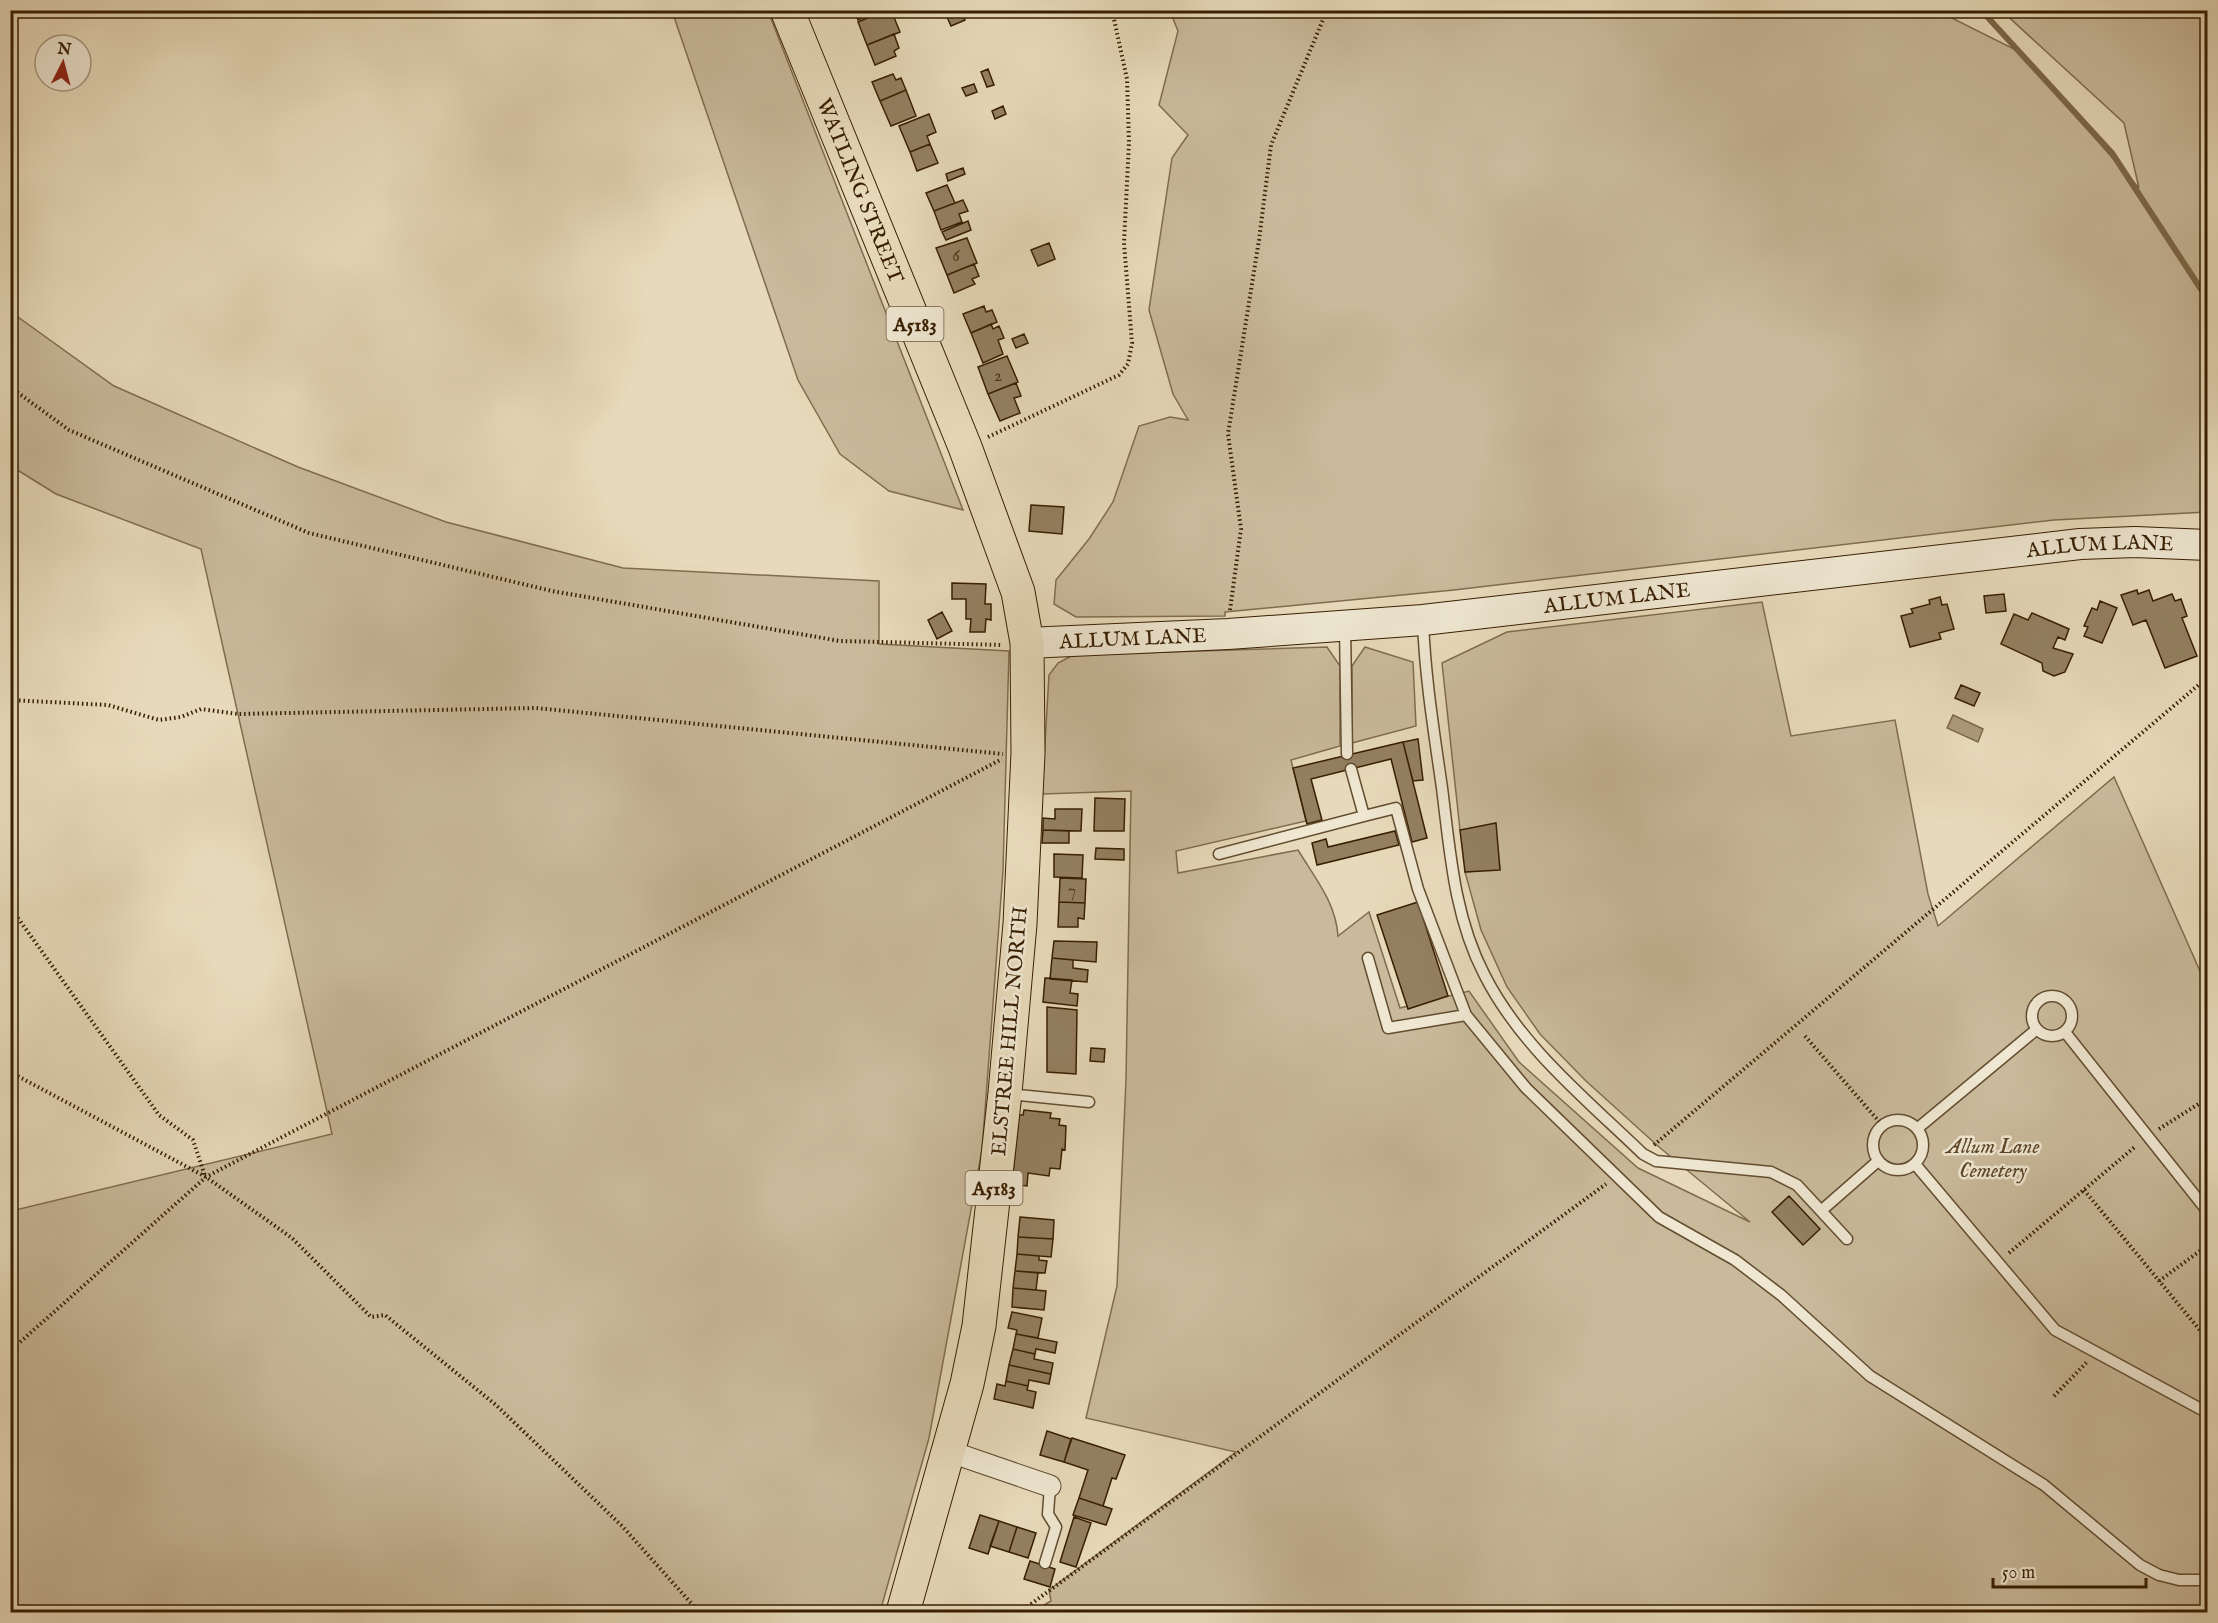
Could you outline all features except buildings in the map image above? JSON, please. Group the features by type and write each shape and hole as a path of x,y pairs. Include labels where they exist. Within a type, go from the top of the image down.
{"main road":[{"name":"WATLING STREET","path":"787,10 965,447 1018,592 1027,642"},
{"name":"ALLUM LANE","path":"1027,642 1346,627 1423,620 2080,544 2135,542 2208,545"},
{"name":"ELSTREE HILL NORTH","path":"903,1612 967,1384 979,1326 1005,1093 1020,924 1028,753 1027,642"}],"street":[{"path":"948,1451 1050,1486"}],"lane":[{"path":"1423,620 1425,662 1457,903 1483,974 1537,1052 1643,1154 1656,1161 1771,1172 1797,1185 1847,1239"},
{"path":"1346,627 1347,754"},
{"path":"1351,769 1364,816"},
{"path":"1219,854 1396,808 1418,889 1466,1015 1526,1088 1659,1217 1735,1260 1781,1294 1870,1376 2044,1485 2140,1564 2159,1575 2179,1580 2208,1580"},
{"path":"1368,958 1388,1028 1466,1015"},
{"path":"2050,996 2066,1001 2071,1008 2072,1016 2065,1032 2050,1036 2037,1029 2032,1013 2035,1005 2050,996"},
{"path":"1918,1128 2037,1029"},
{"path":"2065,1032 2208,1212"},
{"path":"1005,1093 1089,1102"},
{"path":"1900,1119 1918,1128 1924,1147 1915,1164 1896,1170 1878,1161 1873,1142 1882,1125 1891,1120 1900,1119"},
{"path":"1822,1210 1878,1161"},
{"path":"1915,1164 2055,1330 2208,1413"},
{"path":"1045,1563 1056,1527 1048,1514 1050,1486"}],"path":[{"path":"965,447 1119,375 1128,364 1132,344 1124,243 1129,142 1127,79 1112,10"},
{"path":"1230,611 1241,529 1228,434 1259,240 1271,144 1327,10"},
{"path":"10,387 69,430 309,533 552,591 840,641 990,646 1027,642"},
{"path":"1643,1154 2208,677"},
{"path":"10,700 108,705 159,720 181,717 201,709 238,714 536,708 1011,755 206,1177 10,1351"},
{"path":"10,907 159,1115 193,1140 206,1177"},
{"path":"1805,1036 1882,1125"},
{"path":"10,1072 206,1177 292,1238 371,1317 385,1315 496,1405 622,1526 699,1612"},
{"path":"1997,1263 2148,1136 2208,1098"},
{"path":"1020,1612 1618,1175"},
{"path":"2084,1190 2208,1340"},
{"path":"2159,1281 2208,1245"},
{"path":"2054,1396 2095,1353"}],"green space":[{"path":"672,11 768,11 963,510 889,491 840,454 798,380"},
{"path":"1170,11 1938,11 2018,51 2139,188 2124,123 2002,11 2207,11 2207,512 2054,520 1454,590 1225,612 1225,616 1076,617 1054,604 1056,580 1089,539 1113,502 1139,426 1170,417 1188,420 1173,394 1149,310 1172,158 1188,135 1159,105 1178,31"},
{"path":"11,312 114,386 298,467 446,522 623,568 879,581 879,644 1009,651 1003,871 982,1150 929,1438 880,1612 11,1612 11,1211 332,1134 201,549 56,494 11,466"},
{"name":"Allum Lane Cemetery","path":"1762,602 1791,736 1895,720 1928,894 1938,926 2114,777 2207,987 2207,1612 1032,1612 1051,1601 1049,1590 1236,1452 1086,1418 1117,1286 1126,1079 1131,791 1042,794 1049,675 1058,663 1073,655 1327,647 1340,666 1340,746 1291,760 1306,821 1176,851 1178,873 1298,850 1329,902 1338,936 1369,912 1400,1008 1469,991 1519,1062 1638,1168 1750,1222 1659,1147 1586,1081 1540,1034 1507,987 1481,930 1465,872 1500,869 1495,824 1460,830 1442,663 1507,632"},
{"path":"1365,647 1413,662 1416,726 1352,743 1352,666"}],"shaded area":[{"path":"1953,715 1983,729 1978,742 1947,728"}],"waterway":[{"path":"1981,10 2112,153 2208,300"}]}
